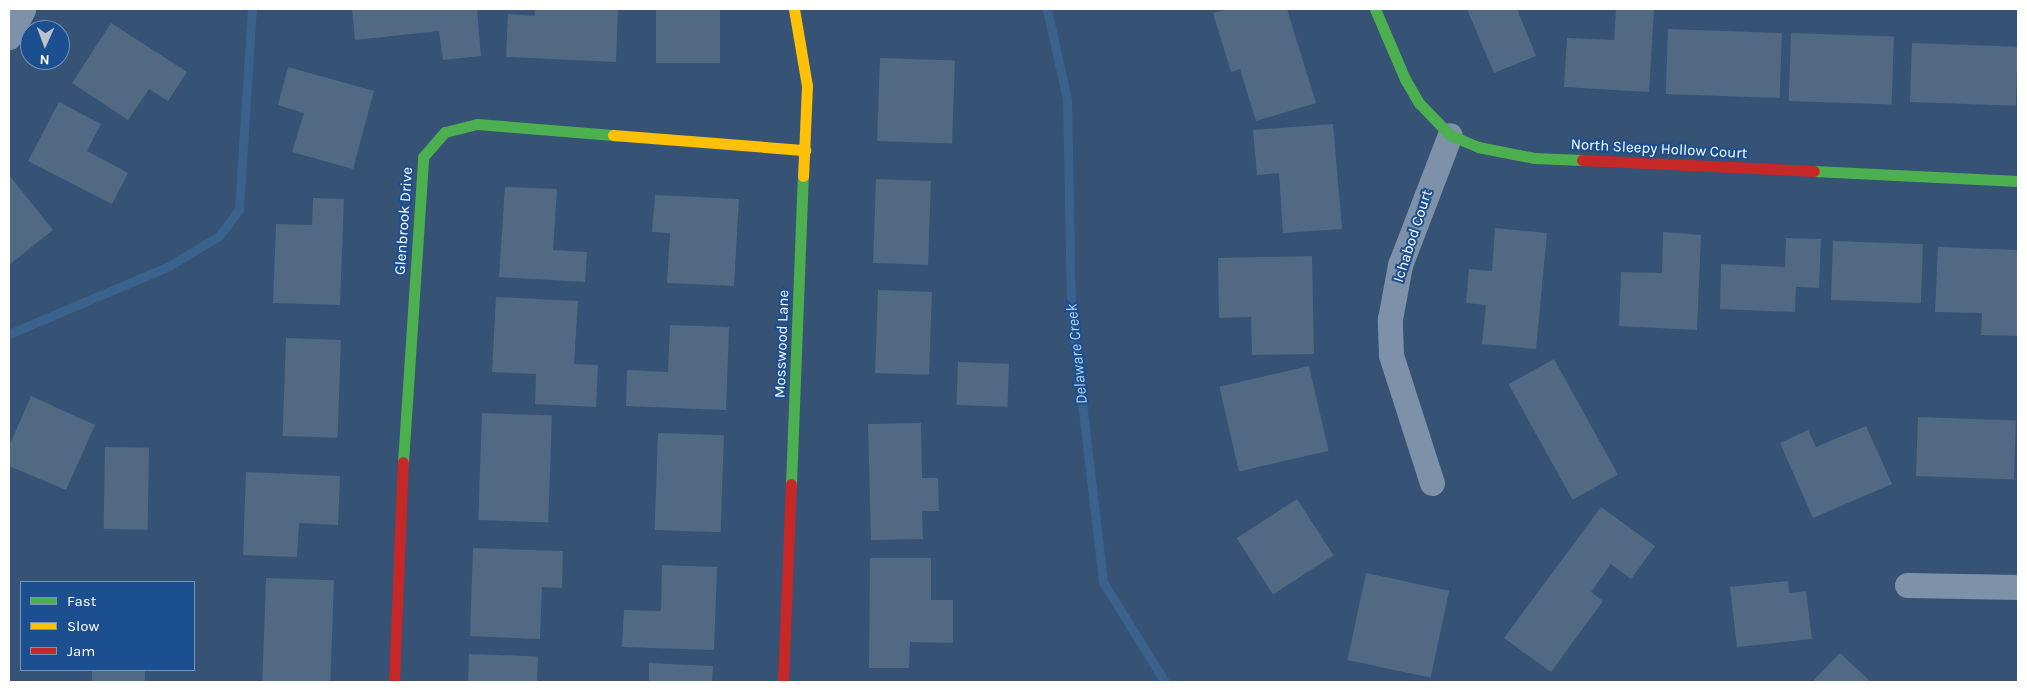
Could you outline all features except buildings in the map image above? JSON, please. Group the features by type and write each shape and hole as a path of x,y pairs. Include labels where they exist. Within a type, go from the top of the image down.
{"street":[{"path":"9,37 23,9"},
{"name":"Mosswood Lane","path":"783,682 807,86 794,9"},
{"name":"North Sleepy Hollow Court","path":"1375,9 1405,79 1430,116 1450,135 1478,147 1534,158 2018,181"},
{"name":"Glenbrook Drive","path":"394,682 402,474 423,158 445,132 477,124 805,150"},
{"name":"Ichabod Court","path":"1432,483 1391,355 1390,319 1400,265 1450,135"},
{"path":"1907,585 2018,587"}],"waterway":[{"path":"9,334 169,266 219,236 239,209 252,9"},
{"name":"Delaware Creek","path":"1047,9 1067,99 1071,309 1103,582 1165,682"}],"traffic: fast":[{"path":"1375,9 1405,79 1419,103 1450,135 1478,147 1534,158 1582,160"},
{"path":"403,462 423,157 445,132 477,124 613,135"},
{"path":"1814,171 2018,181"},
{"path":"791,484 803,176"}],"traffic: slow":[{"path":"794,9 807,86 803,176"},
{"path":"613,135 805,150"}],"traffic: jam":[{"path":"1582,160 1814,171"},
{"path":"394,682 403,462"},
{"path":"783,682 791,484"}]}
